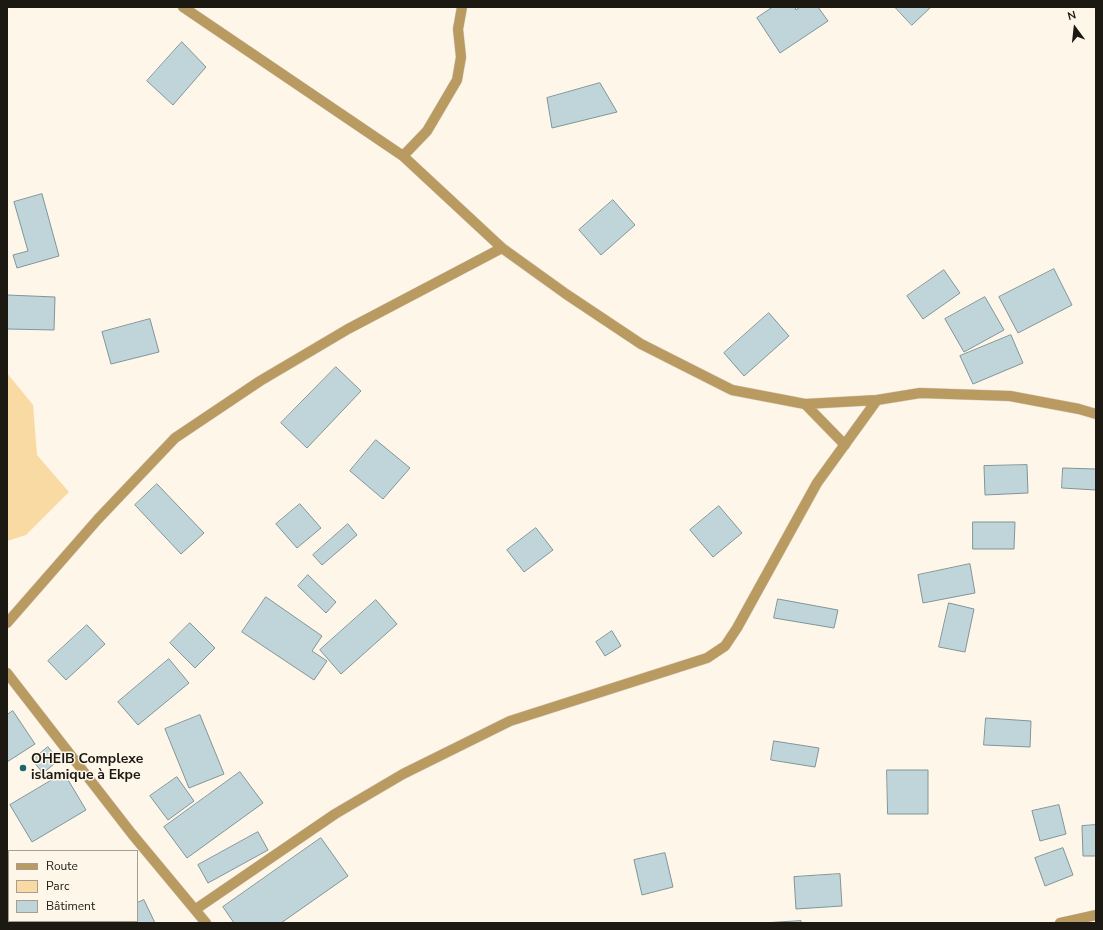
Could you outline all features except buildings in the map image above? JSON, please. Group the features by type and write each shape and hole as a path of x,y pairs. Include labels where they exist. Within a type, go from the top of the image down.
{"street":[{"path":"183,7 403,156 502,248 566,294 641,344 732,390 805,404 877,400 920,393 1010,396 1078,409 1096,414"},
{"path":"403,156 427,131 458,80 461,57 458,29 462,7"},
{"path":"7,623 98,519 175,438 260,381 348,329 502,248"},
{"path":"196,909 335,814 403,774 510,721 707,658 725,646 737,628 817,483 877,400"},
{"path":"805,404 845,445"},
{"path":"7,673 132,834 196,909 206,923"},
{"path":"1060,923 1096,915"}],"green space":[{"path":"7,373 33,405 37,455 69,492 26,535 7,541"}],"place":[{"name":"OHEIB Complexe islamique à Ekpe","path":"23,768"}]}
